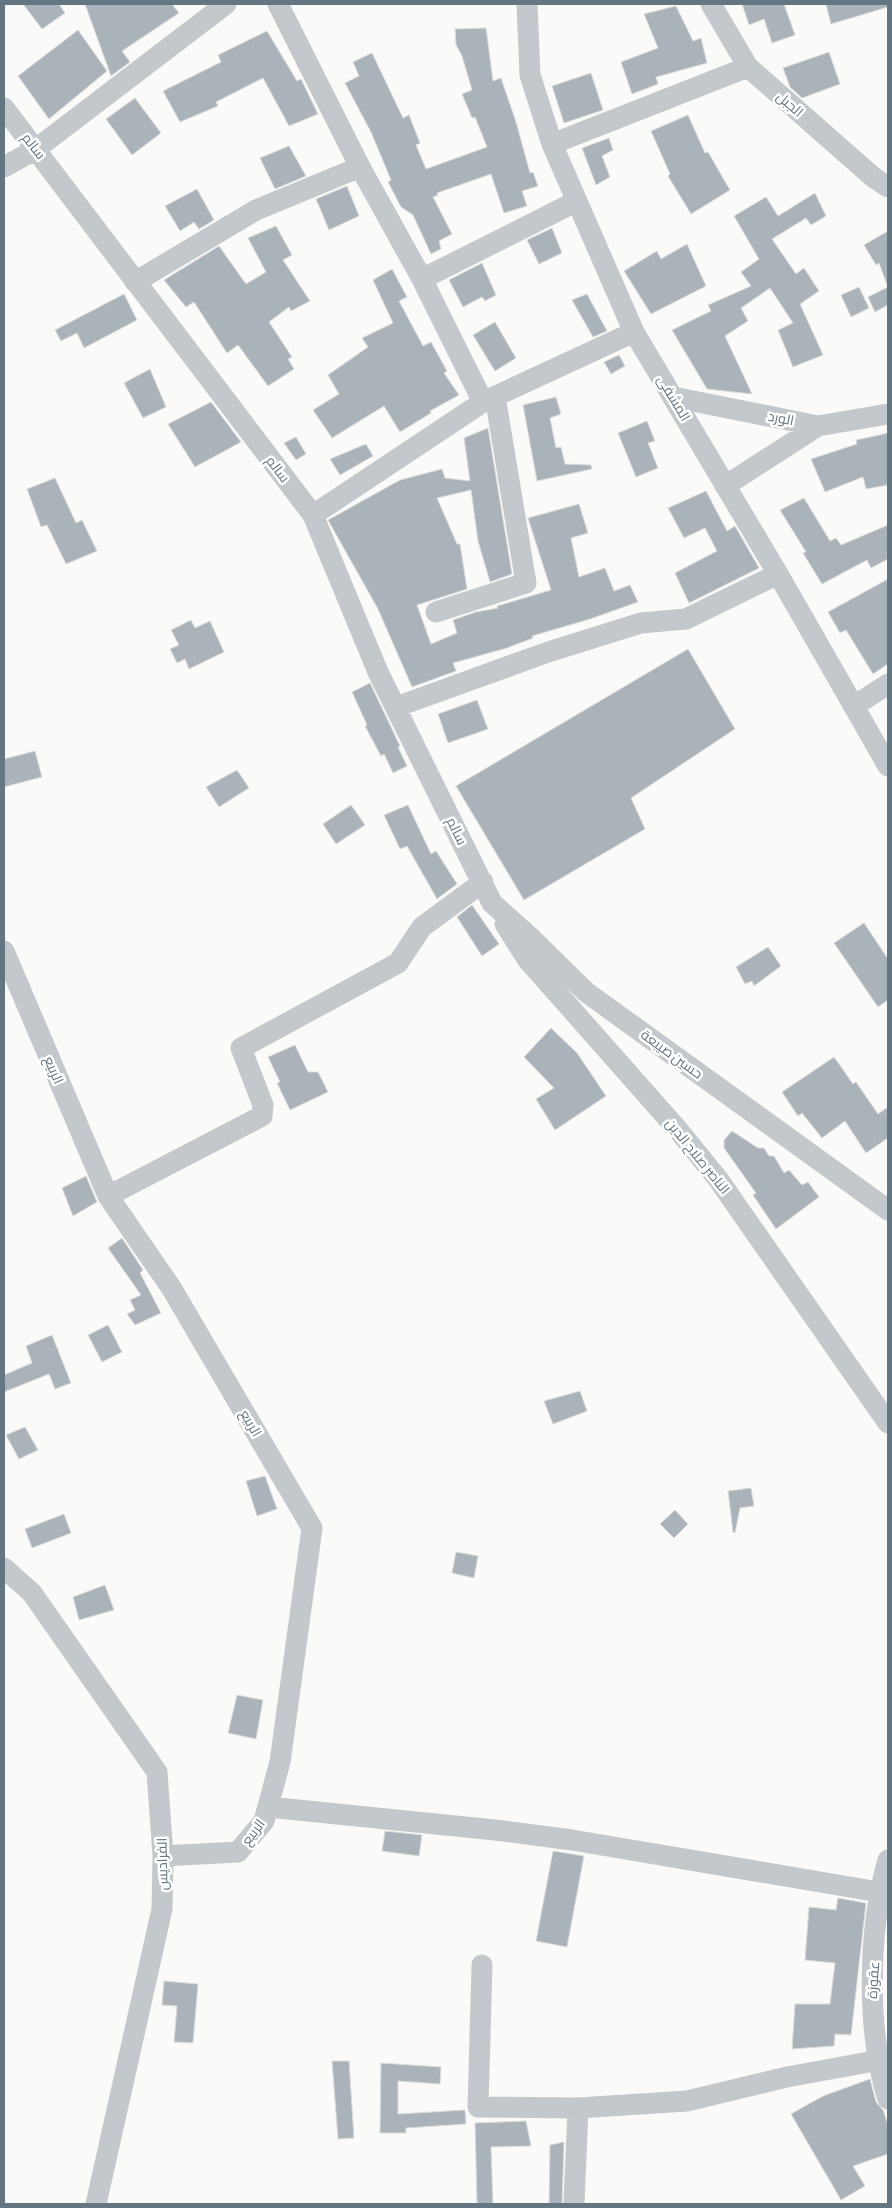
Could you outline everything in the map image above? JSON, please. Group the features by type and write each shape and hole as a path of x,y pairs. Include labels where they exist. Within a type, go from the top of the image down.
{"street":[{"path":"4,166 36,149 226,4"},
{"path":"278,4 360,167 489,399 526,583 436,612"},
{"name":"المشفى","path":"527,4 530,75 552,144 634,332 778,574 888,766"},
{"name":"الجبل","path":"711,4 748,67 888,188"},
{"path":"552,144 748,67"},
{"name":"سالم","path":"4,108 313,515 378,672 481,878"},
{"path":"135,282 256,210 360,167"},
{"path":"422,279 577,201"},
{"path":"313,515 489,399 634,332"},
{"name":"الورد","path":"674,397 818,426 888,414"},
{"path":"725,486 818,426"},
{"path":"396,707 548,652 631,626 686,619 778,574"},
{"path":"854,706 888,684"},
{"path":"108,1196 262,1116 263,1104 241,1048 398,963 422,927 481,878"},
{"name":"حسين صيبعة","path":"481,878 492,903 586,992 888,1210"},
{"name":"الناصر صلاح الدين","path":"492,903 527,960 673,1124 718,1179 888,1423"},
{"name":"الربيع","path":"4,951 108,1196 172,1289 312,1528 280,1762 264,1821 238,1852 163,1856"},
{"name":"الفراديس","path":"4,1568 32,1592 157,1772 163,1856 162,1909 96,2204"},
{"path":"268,1807 524,1834 879,1892"},
{"name":"عقوزة","path":"888,1860 879,1892 871,2003 888,2099"},
{"path":"482,1965 478,2107 578,2108 687,2101 787,2077 880,2060"},
{"path":"574,2204 578,2108"}],"building":[{"path":"23,4 59,4 65,13 42,29"},
{"path":"85,4 172,4 179,13 122,51 130,62 111,76"},
{"path":"742,4 784,4 795,35 772,43 764,19 749,25"},
{"path":"826,4 887,4 888,7 831,24"},
{"path":"676,6 693,41 701,38 707,63 656,77 658,84 632,94 621,62 658,48 644,14"},
{"path":"486,28 493,81 501,78 516,122 530,173 533,172 538,186 522,191 527,206 504,213 491,174 437,193 438,195 433,197 452,234 439,241 441,249 431,254 413,215 401,207 388,182 391,180 371,132 345,83 359,76 353,62 372,53 403,118 409,115 420,143 416,145 426,169 487,147 475,117 472,118 462,94 472,90 462,56 456,45 455,29"},
{"path":"78,30 107,71 49,119 18,76"},
{"path":"267,31 297,81 301,79 318,114 289,126 263,78 216,102 218,106 180,122 163,91 221,62 218,55"},
{"path":"829,52 840,84 802,98 790,87 783,68"},
{"path":"591,73 603,110 564,123 552,86"},
{"path":"135,98 161,133 132,155 106,119"},
{"path":"688,115 705,153 708,152 730,190 691,214 668,176 670,174 651,131"},
{"path":"609,138 613,150 602,156 610,177 596,185 582,148"},
{"path":"289,146 306,176 275,189 260,158"},
{"path":"347,186 359,216 329,230 316,199"},
{"path":"197,189 214,220 199,229 194,222 180,231 165,206"},
{"path":"815,193 826,216 811,225 806,218 772,239 796,274 804,268 819,291 800,304 823,355 793,367 778,330 793,323 770,288 741,308 748,321 725,336 752,394 707,389 672,330 711,311 708,305 751,286 741,272 759,259 734,216 766,197 778,216"},
{"path":"276,226 292,255 283,260 310,301 291,311 289,307 269,322 292,357 288,359 294,369 268,386 238,345 227,353 194,302 186,307 164,280 219,246 246,284 266,272 248,238"},
{"path":"552,228 562,253 539,264 527,240"},
{"path":"888,231 887,285 879,263 876,265 864,245"},
{"path":"687,244 706,286 651,314 624,271 657,251 661,259"},
{"path":"482,263 496,295 485,301 482,297 463,307 449,280"},
{"path":"392,269 407,297 399,301 423,346 431,342 447,371 444,373 459,395 430,411 431,413 400,432 384,406 332,438 313,410 339,394 328,375 368,347 362,338 393,323 373,280"},
{"path":"859,287 869,308 851,317 841,295"},
{"path":"888,287 888,305 875,312 868,297"},
{"path":"124,294 137,320 84,348 77,333 61,341 55,330"},
{"path":"587,294 607,331 593,337 572,300"},
{"path":"495,322 516,358 495,371 473,335"},
{"path":"619,355 625,366 611,374 604,362"},
{"path":"150,369 166,407 143,418 124,383"},
{"path":"556,397 561,414 550,418 556,448 561,447 565,464 591,465 592,469 537,481 523,405"},
{"path":"211,402 241,442 195,467 168,424"},
{"path":"647,421 655,441 648,443 658,468 636,477 618,433"},
{"path":"488,428 512,574 490,582 478,541 471,490 437,498 457,544 460,544 467,589 417,605 431,644 457,633 453,620 476,612 498,608 497,606 551,590 528,518 579,504 588,533 571,538 579,577 605,568 614,591 630,585 638,602 590,619 532,636 533,638 507,648 453,663 456,671 412,687 378,609 328,520 400,480 442,469 445,478 470,481 464,438"},
{"path":"888,433 888,485 866,489 863,477 825,492 811,459 857,444 856,440"},
{"path":"296,437 306,454 296,460 284,443"},
{"path":"366,444 373,456 340,475 330,459"},
{"path":"55,478 76,523 82,520 97,551 66,564 47,525 41,527 27,489"},
{"path":"706,491 727,531 735,526 759,568 689,603 675,573 717,551 705,528 684,538 668,508"},
{"path":"804,498 830,541 836,538 841,545 888,525 888,559 871,568 867,560 822,584 803,553 806,552 780,510"},
{"path":"888,579 888,664 873,674 846,630 840,633 828,612"},
{"path":"191,620 195,628 210,621 224,652 189,669 185,659 177,663 170,649 179,645 171,630"},
{"path":"688,649 735,729 631,798 645,829 524,900 456,786"},
{"path":"370,683 400,746 398,747 407,766 393,773 384,754 381,756 365,726 367,725 352,692"},
{"path":"477,700 488,729 448,743 438,714"},
{"path":"35,751 42,777 4,787 4,759"},
{"path":"237,770 249,788 219,807 206,787"},
{"path":"351,805 365,825 336,844 323,824"},
{"path":"408,805 431,854 436,851 457,884 437,899 407,846 400,849 384,815"},
{"path":"472,905 499,944 482,956 457,917"},
{"path":"864,923 888,959 888,1000 878,1007 834,943"},
{"path":"768,947 781,966 754,986 752,981 745,984 736,967"},
{"path":"551,1028 577,1053 606,1096 555,1130 536,1099 554,1088 524,1057"},
{"path":"295,1045 308,1072 318,1072 328,1092 290,1110 277,1083 280,1082 268,1057"},
{"path":"834,1057 853,1084 856,1082 878,1114 888,1107 888,1138 866,1153 845,1121 822,1138 802,1113 798,1116 782,1092"},
{"path":"732,1131 758,1148 764,1148 769,1156 774,1156 784,1173 789,1170 802,1185 808,1182 819,1197 776,1229 753,1195 756,1193 724,1148 724,1140"},
{"path":"86,1176 97,1202 73,1216 62,1188"},
{"path":"122,1238 143,1270 140,1273 161,1313 135,1325 127,1314 135,1310 130,1300 141,1295 108,1248"},
{"path":"108,1325 122,1352 102,1362 88,1335"},
{"path":"52,1335 71,1383 55,1389 49,1374 4,1392 4,1375 32,1363 26,1346"},
{"path":"580,1391 587,1411 553,1424 544,1401"},
{"path":"25,1427 38,1450 19,1459 6,1435"},
{"path":"265,1476 277,1509 257,1516 246,1481"},
{"path":"751,1488 754,1506 740,1508 735,1533 733,1532 728,1491"},
{"path":"675,1510 688,1524 674,1538 660,1524"},
{"path":"64,1514 71,1533 32,1548 25,1529"},
{"path":"456,1552 478,1556 474,1578 452,1573"},
{"path":"105,1585 114,1610 79,1620 73,1597"},
{"path":"237,1695 263,1700 256,1739 228,1733"},
{"path":"385,1831 422,1835 419,1856 382,1851"},
{"path":"553,1851 584,1856 567,1947 536,1941"},
{"path":"838,1898 866,1903 851,2035 835,2034 834,2046 792,2049 795,2004 830,2004 835,1963 805,1960 809,1907 836,1910"},
{"path":"164,1981 198,1984 193,2043 174,2042 177,2006 162,2005"},
{"path":"332,2061 349,2061 354,2138 338,2139"},
{"path":"381,2063 441,2067 440,2084 398,2081 398,2114 465,2110 466,2124 406,2128 406,2133 380,2133"},
{"path":"870,2079 876,2102 883,2110 888,2125 888,2154 853,2166 865,2186 841,2200 791,2114 823,2096"},
{"path":"526,2121 531,2146 491,2147 493,2204 477,2204 475,2123"},
{"path":"564,2142 562,2204 549,2204 550,2145"}]}
